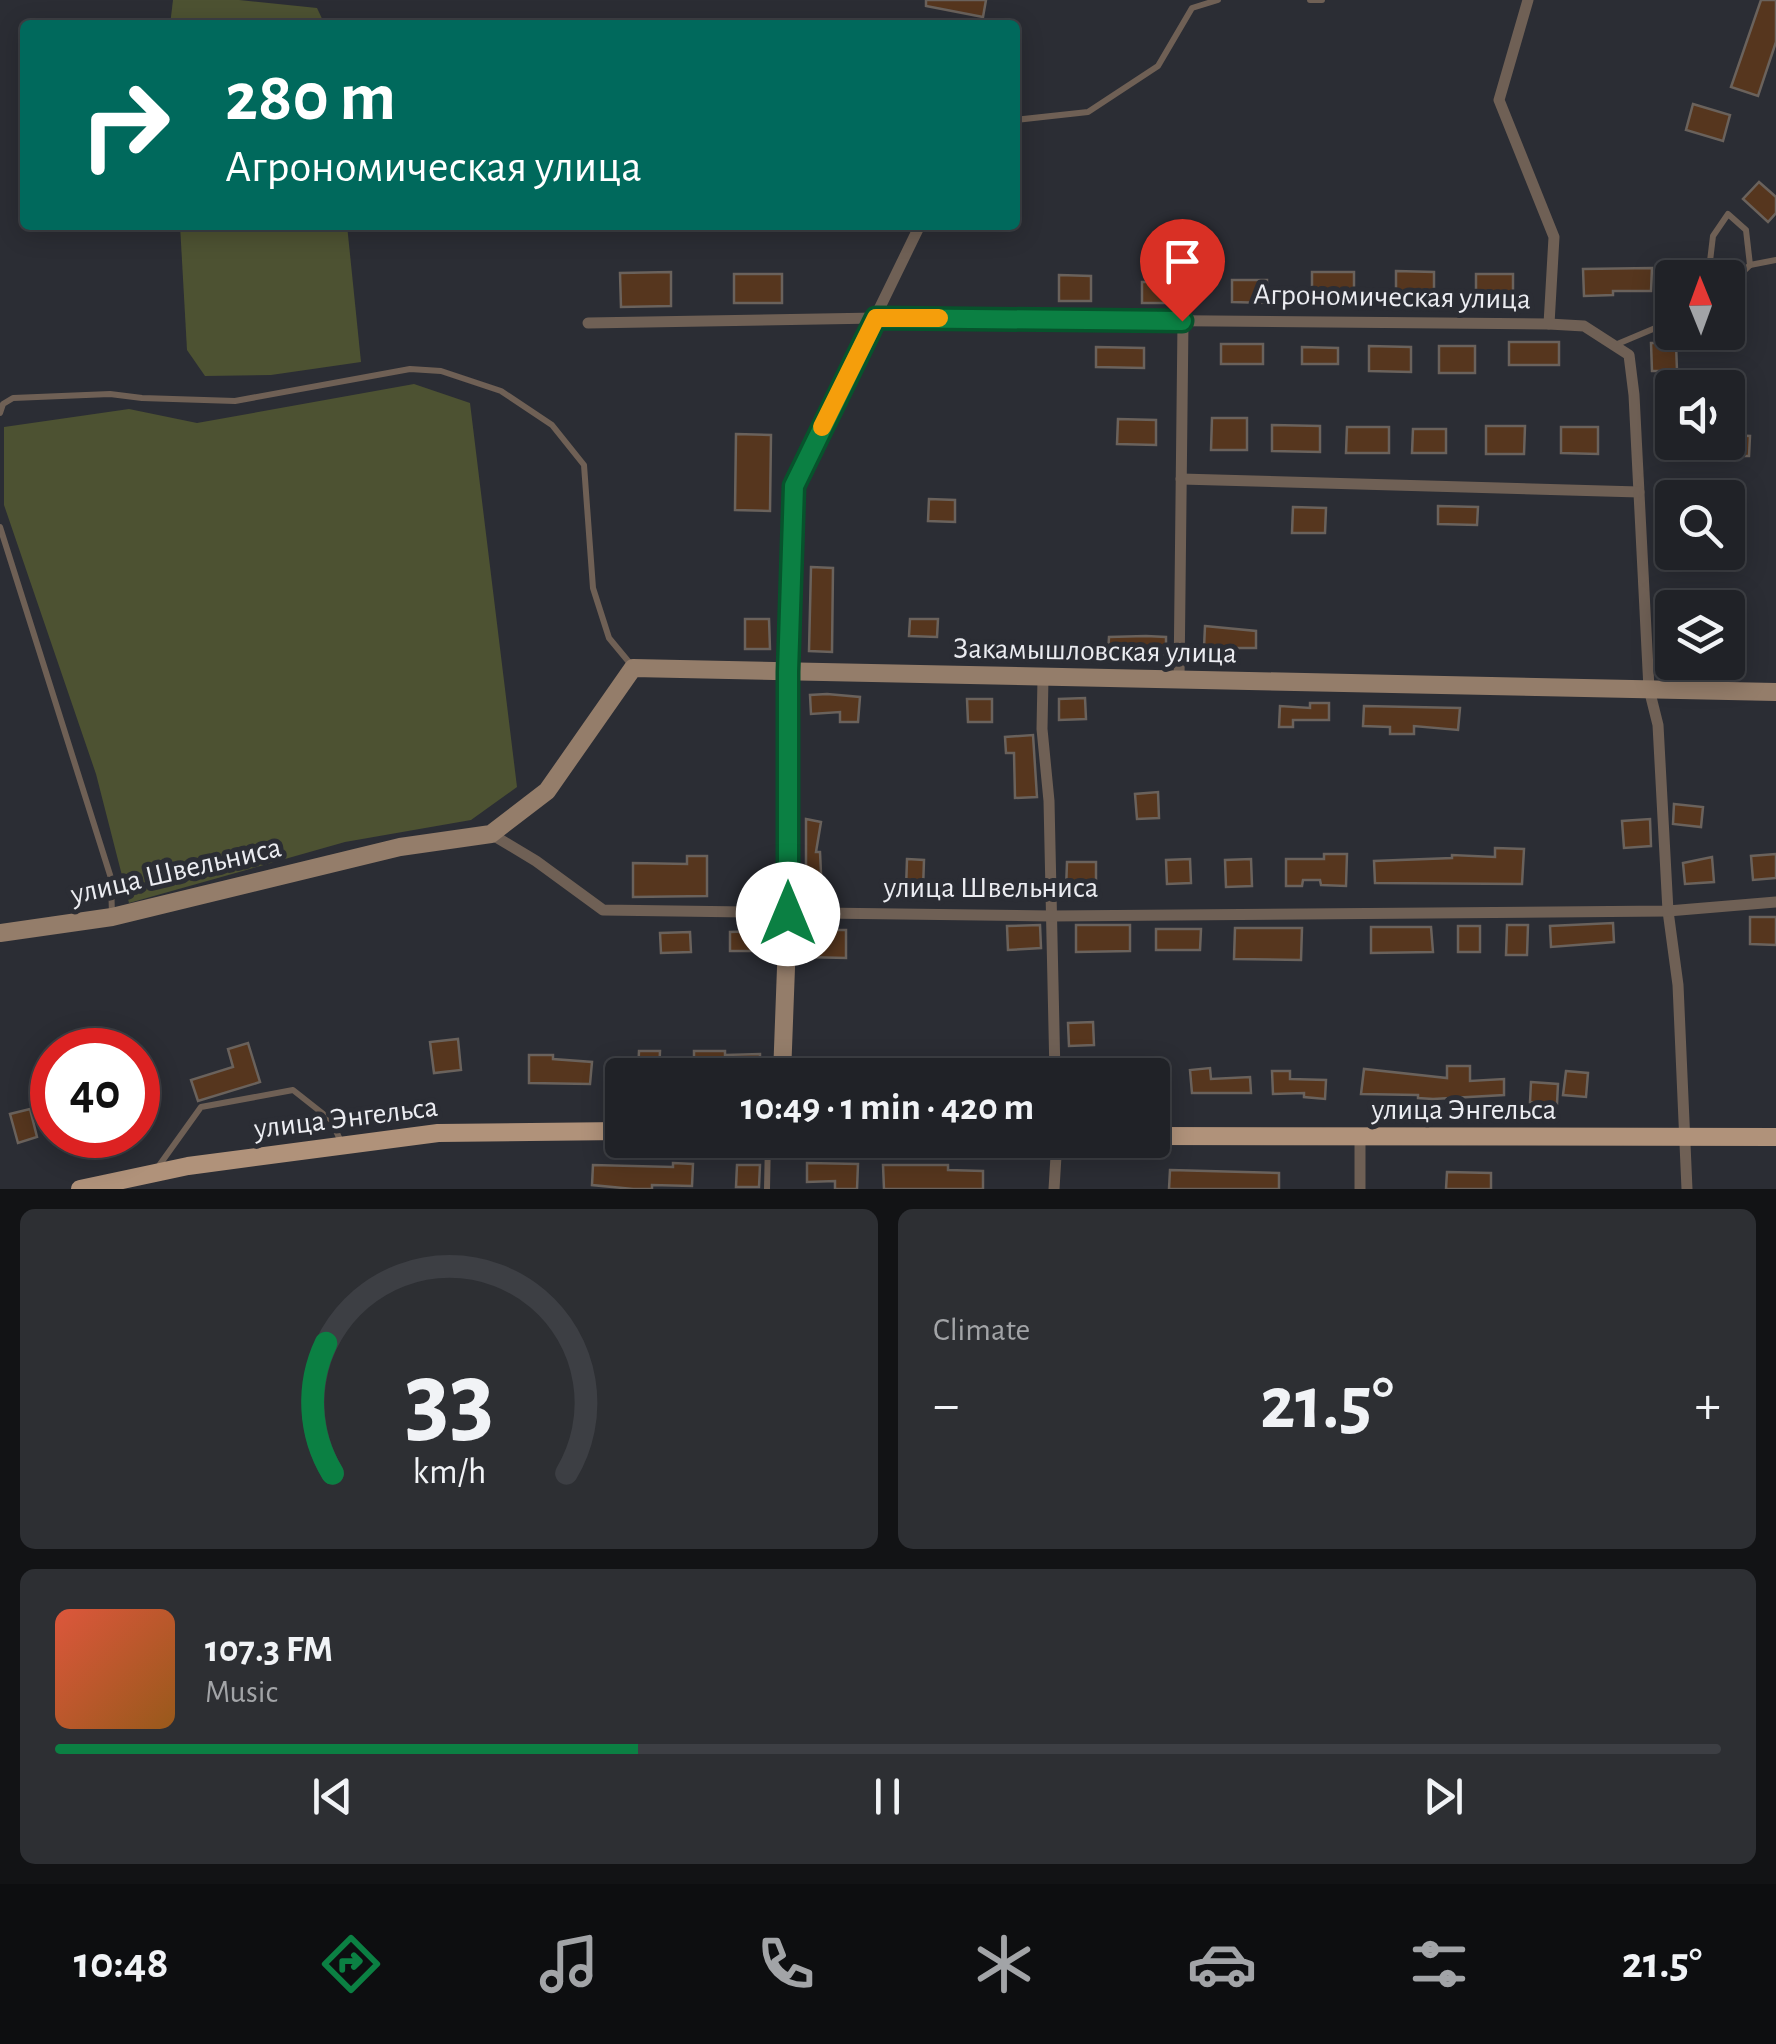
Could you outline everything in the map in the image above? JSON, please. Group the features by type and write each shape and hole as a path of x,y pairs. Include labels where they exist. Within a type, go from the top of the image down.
{"main road":[{"name":"улица Энгельса","path":"83,1189 154,1173 438,1133 605,1130"},
{"name":"улица Энгельса","path":"1170,1136 1776,1137"}],"street":[{"path":"1528,0 1499,100 1554,237 1549,324"},
{"path":"783,1058 794,486 918,230"},
{"name":"Агрономическая улица","path":"588,323 876,318 1549,324 1584,326 1614,345"},
{"path":"1179,681 1182,321"},
{"path":"1614,345 1629,355 1649,689 1658,725 1668,911 1678,985 1688,1189"},
{"path":"1181,480 1639,492"},
{"path":"491,834 548,791 633,668"},
{"name":"Закамышловская улица","path":"633,668 1776,692"},
{"path":"1043,678 1055,1058"},
{"name":"улица Швельниса","path":"0,933 112,917 400,847 491,834 536,860 603,910 1051,916 1668,911 1776,902"},
{"path":"1360,1137 1360,1189"},
{"path":"1054,1189 1056,1158"}],"lane":[{"path":"1020,119 1088,112 1158,66 1192,8 1218,0"},
{"path":"1310,0 1322,0"},
{"path":"1710,260 1713,236 1728,214 1746,230 1750,266"},
{"path":"1745,271 1776,260"},
{"path":"1614,345 1655,328"},
{"path":"0,412 3,404 13,398 48,396 110,394 236,401 410,369 441,371 501,391 552,425 584,465 594,588 609,638 633,668"},
{"path":"0,527 111,878 112,917"},
{"path":"154,1173 202,1107 293,1090 332,1120 342,1145"},
{"path":"767,1189 768,1158"}],"green space":[{"path":"173,0 239,0 317,8 323,20 171,20"},
{"path":"180,230 348,230 361,362 271,375 205,376 187,350"},
{"path":"414,384 470,403 517,787 471,820 345,842 129,903 96,774 4,505 4,427 129,409 197,423"}],"building":[{"path":"926,0 986,0 983,17 926,6"},
{"path":"1761,0 1776,0 1776,42 1758,96 1731,87"},
{"path":"1693,104 1730,115 1723,141 1686,130"},
{"path":"1759,182 1776,197 1776,213 1768,222 1743,199"},
{"path":"1652,268 1651,291 1584,296 1583,269"},
{"path":"1396,271 1434,272 1434,298 1396,297"},
{"path":"671,272 671,306 621,307 620,273"},
{"path":"1312,272 1354,272 1354,301 1312,301"},
{"path":"734,274 782,274 782,303 734,303"},
{"path":"1476,274 1513,274 1513,298 1476,298"},
{"path":"1059,275 1091,276 1091,301 1059,301"},
{"path":"1232,280 1267,280 1267,303 1232,302"},
{"path":"1142,282 1179,282 1179,303 1142,303"},
{"path":"1509,342 1559,342 1559,365 1509,365"},
{"path":"1651,343 1655,343 1655,350 1676,350 1677,370 1652,371"},
{"path":"1221,344 1263,344 1263,364 1221,364"},
{"path":"1369,346 1411,347 1411,372 1369,371"},
{"path":"1439,346 1475,346 1475,373 1439,373"},
{"path":"1096,347 1144,348 1144,368 1096,367"},
{"path":"1302,347 1338,348 1338,364 1302,364"},
{"path":"1212,418 1247,418 1247,450 1211,450"},
{"path":"1118,419 1156,420 1156,445 1117,444"},
{"path":"1272,425 1320,426 1320,452 1272,451"},
{"path":"1486,426 1525,426 1524,454 1486,454"},
{"path":"1347,427 1389,427 1389,453 1346,453"},
{"path":"1561,427 1598,427 1598,454 1561,453"},
{"path":"1413,429 1446,429 1446,453 1412,453"},
{"path":"736,434 771,435 770,511 735,510"},
{"path":"1745,436 1750,436 1749,456 1745,456"},
{"path":"929,499 955,500 955,522 928,521"},
{"path":"1438,506 1478,507 1477,525 1438,524"},
{"path":"1293,507 1326,508 1325,533 1292,533"},
{"path":"811,567 833,568 832,652 809,651"},
{"path":"745,619 769,619 770,649 745,649"},
{"path":"910,619 938,619 937,637 909,636"},
{"path":"1205,626 1256,631 1256,648 1204,648"},
{"path":"1109,637 1166,637 1166,654 1108,655"},
{"path":"810,695 860,697 858,722 840,722 840,712 811,714"},
{"path":"1085,698 1086,719 1059,720 1059,699"},
{"path":"967,699 992,699 992,722 968,722"},
{"path":"1310,703 1329,703 1329,720 1293,720 1293,727 1279,727 1280,706 1310,708"},
{"path":"1364,706 1460,708 1458,730 1414,726 1414,734 1390,734 1390,727 1363,726"},
{"path":"1033,735 1037,797 1015,798 1014,753 1006,753 1005,737"},
{"path":"1158,792 1159,818 1137,819 1135,794"},
{"path":"1674,804 1703,807 1701,827 1673,824"},
{"path":"806,819 821,822 816,852 820,852 822,895 806,896"},
{"path":"1650,819 1651,846 1624,848 1622,821"},
{"path":"1495,848 1524,849 1522,884 1375,883 1374,861 1452,855 1495,857"},
{"path":"1324,854 1347,854 1346,886 1303,880 1302,886 1286,886 1286,859 1324,859"},
{"path":"1776,854 1776,878 1753,880 1751,856"},
{"path":"687,856 707,856 707,896 633,897 633,863 687,864"},
{"path":"1712,857 1714,882 1685,884 1683,863"},
{"path":"907,859 924,860 923,889 906,889"},
{"path":"1190,859 1191,883 1167,884 1166,860"},
{"path":"1251,859 1252,886 1226,887 1225,860"},
{"path":"1067,862 1096,862 1096,891 1066,890"},
{"path":"1750,917 1776,917 1776,945 1750,944"},
{"path":"1613,923 1614,942 1551,947 1550,926"},
{"path":"1040,925 1041,948 1008,950 1007,926"},
{"path":"1076,925 1130,925 1130,951 1076,952"},
{"path":"1507,925 1528,925 1527,955 1506,955"},
{"path":"1458,926 1480,926 1480,952 1458,952"},
{"path":"1371,927 1431,927 1433,952 1371,953"},
{"path":"1235,928 1302,928 1301,960 1234,959"},
{"path":"1156,929 1201,929 1200,950 1156,950"},
{"path":"804,930 846,930 846,958 804,957"},
{"path":"760,931 761,951 730,951 730,932"},
{"path":"690,932 691,952 661,953 660,933"},
{"path":"1093,1022 1094,1045 1069,1046 1068,1023"},
{"path":"458,1039 461,1070 434,1073 430,1042"},
{"path":"248,1043 260,1082 198,1101 191,1080 233,1067 228,1049"},
{"path":"639,1051 660,1051 660,1058 639,1058"},
{"path":"694,1051 760,1054 760,1058 694,1058"},
{"path":"529,1055 592,1062 590,1084 529,1083"},
{"path":"1447,1066 1470,1066 1470,1081 1504,1079 1504,1095 1433,1099 1361,1094 1364,1069 1447,1078"},
{"path":"1210,1068 1211,1079 1250,1077 1251,1093 1192,1093 1190,1070"},
{"path":"1272,1071 1290,1071 1290,1079 1326,1080 1325,1099 1304,1097 1304,1093 1273,1094"},
{"path":"1566,1071 1588,1073 1586,1097 1563,1095"},
{"path":"1531,1082 1558,1084 1557,1104 1530,1102"},
{"path":"30,1109 30,1139 18,1143 10,1114"},
{"path":"673,1163 693,1164 692,1186 652,1185 652,1189 633,1189 592,1185 593,1165 673,1167"},
{"path":"807,1163 858,1164 857,1189 835,1189 835,1181 807,1182"},
{"path":"737,1165 760,1165 759,1187 736,1187"},
{"path":"883,1165 948,1165 948,1170 983,1171 983,1189 884,1189"},
{"path":"1170,1170 1279,1173 1279,1189 1169,1189"},
{"path":"1447,1172 1491,1173 1491,1189 1446,1189"}],"slow traffic":[{"path":"822,427 876,318 939,318"}],"route":[{"path":"788,914 788,672 794,486 876,318 1182,321"}]}
